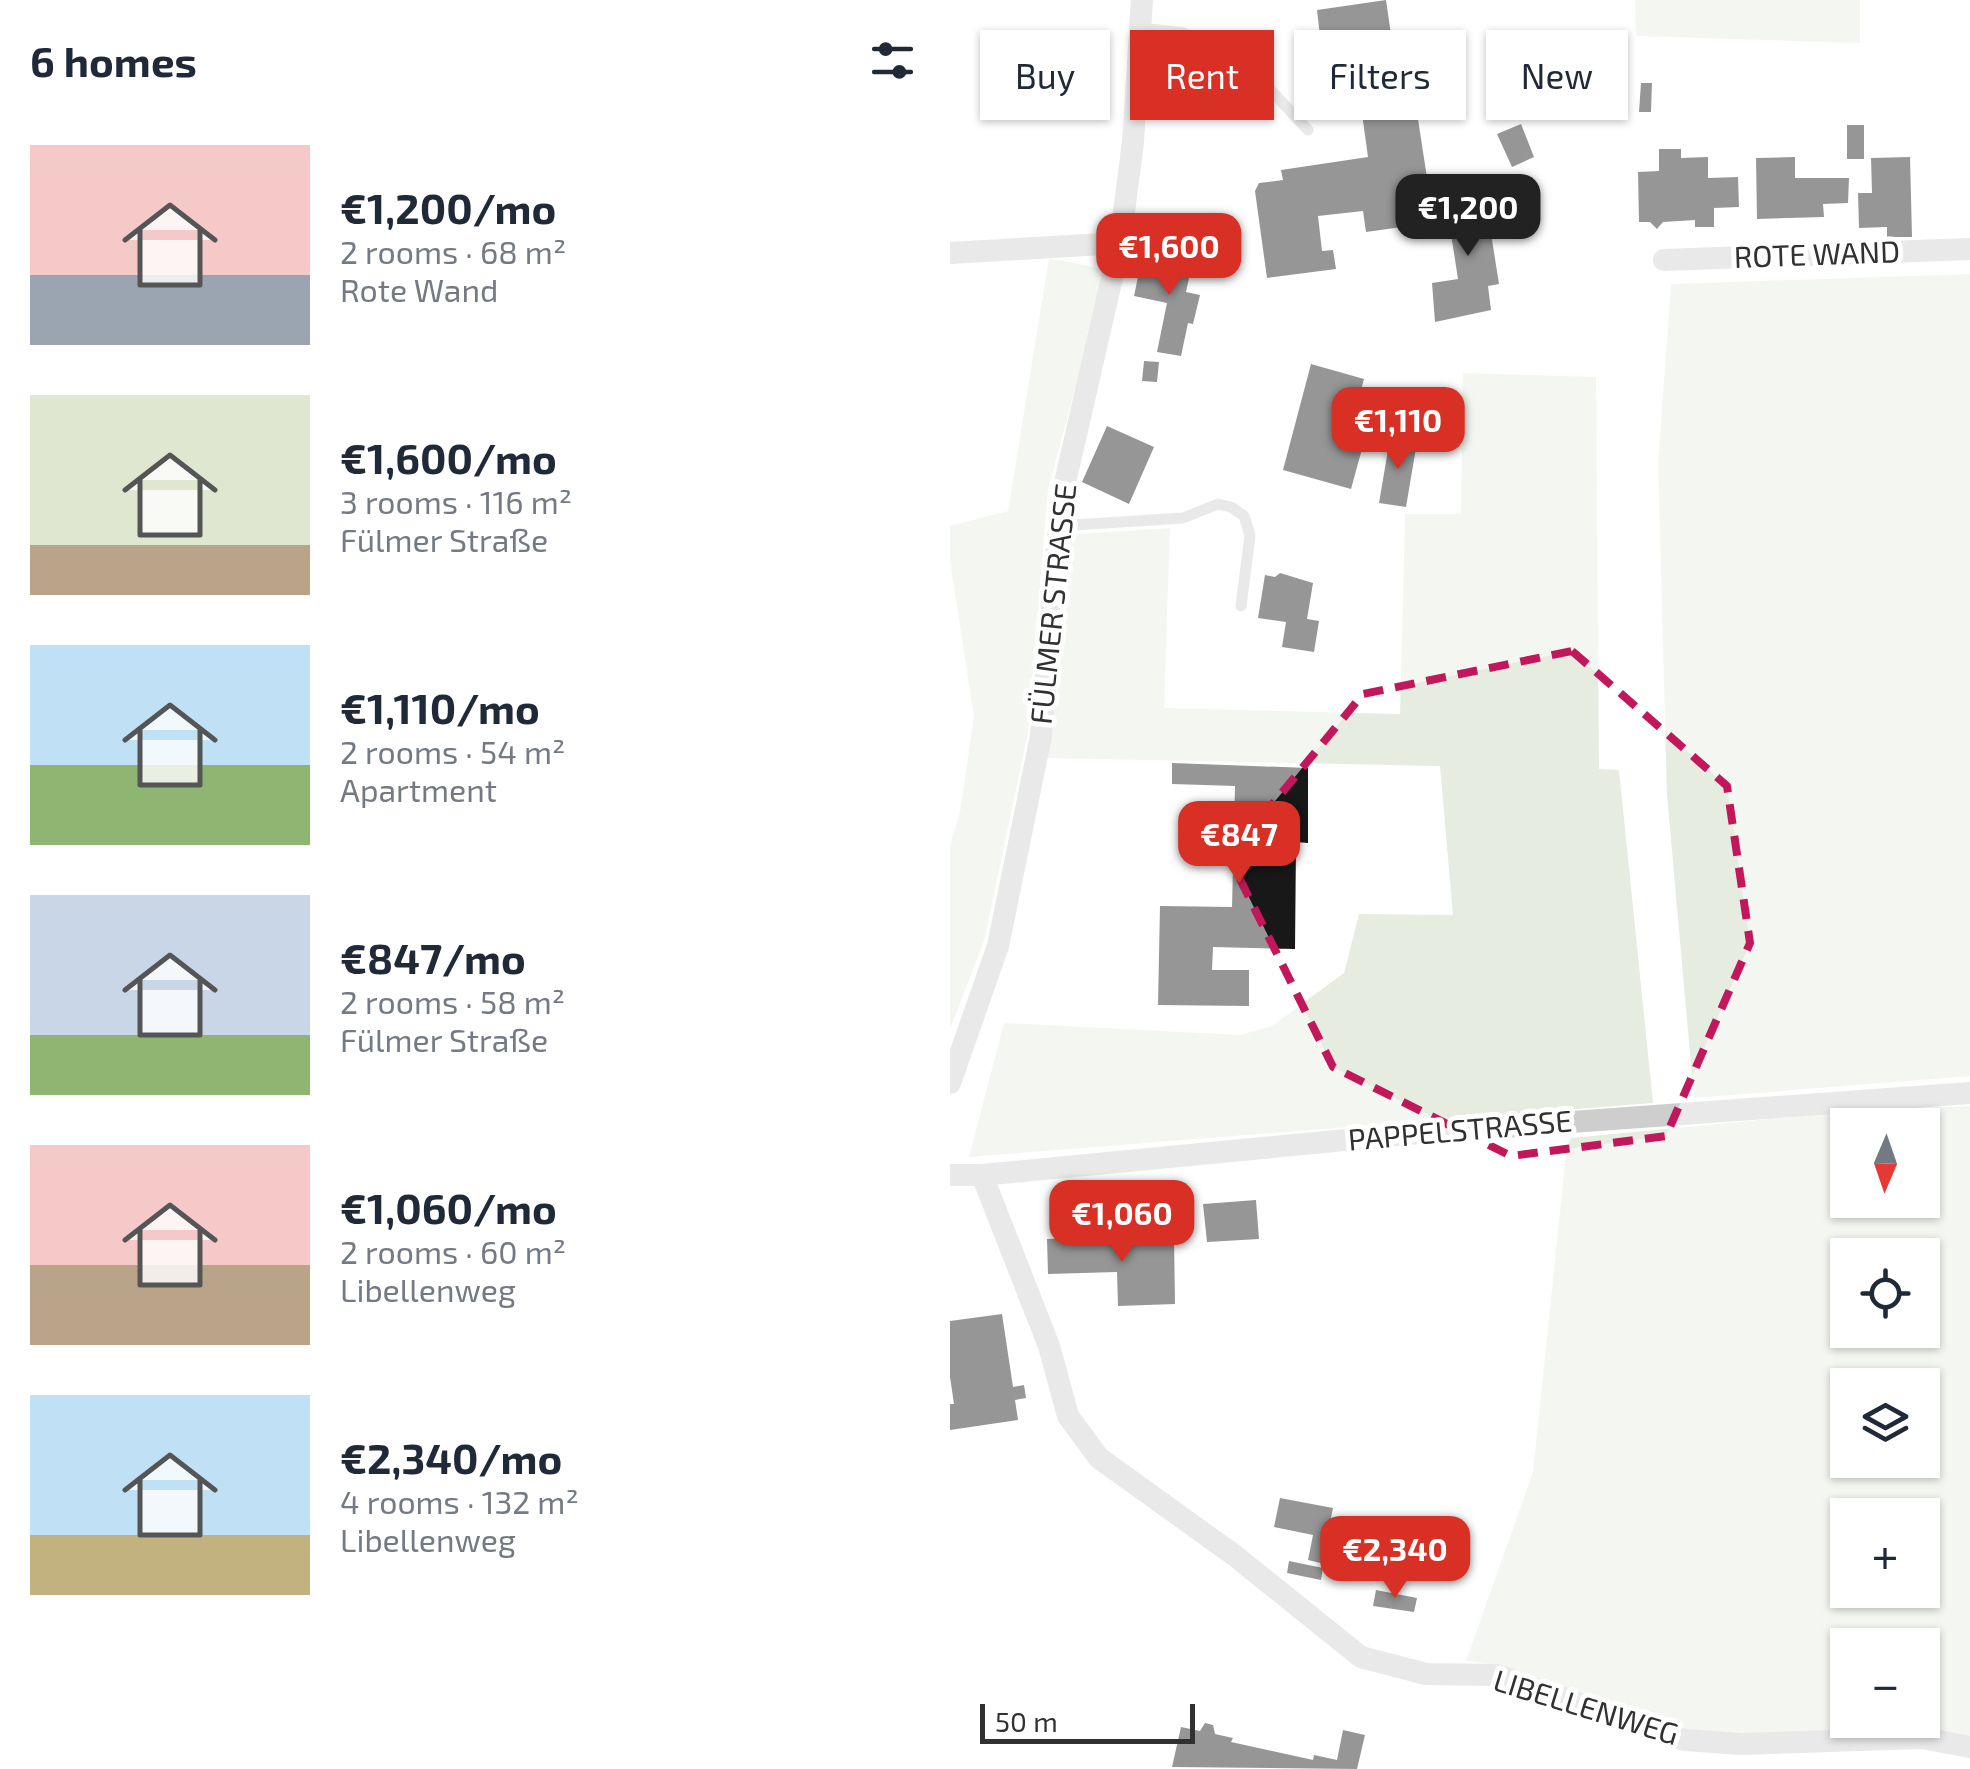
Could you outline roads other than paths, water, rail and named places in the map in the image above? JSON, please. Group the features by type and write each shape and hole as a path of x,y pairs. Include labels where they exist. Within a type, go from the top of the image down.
{"street":[{"name":"FÜLMER STRASSE","path":"950,1083 998,946 1037,756 1061,500 1120,243 1133,142 1142,0"},
{"path":"950,253 1120,243"},
{"name":"ROTE WAND","path":"1664,260 1970,250"},
{"name":"PAPPELSTRASSE","path":"950,1175 1408,1134 1970,1093"},
{"name":"LIBELLENWEG","path":"982,1175 1049,1346 1068,1416 1099,1458 1234,1555 1361,1657 1426,1674 1497,1675 1685,1740 1741,1744 1922,1738 1970,1746"}],"lane":[{"path":"1141,28 1184,32 1250,68 1308,130"},
{"path":"1059,526 1183,518 1218,504 1231,506 1244,516 1250,535 1241,606"}]}
